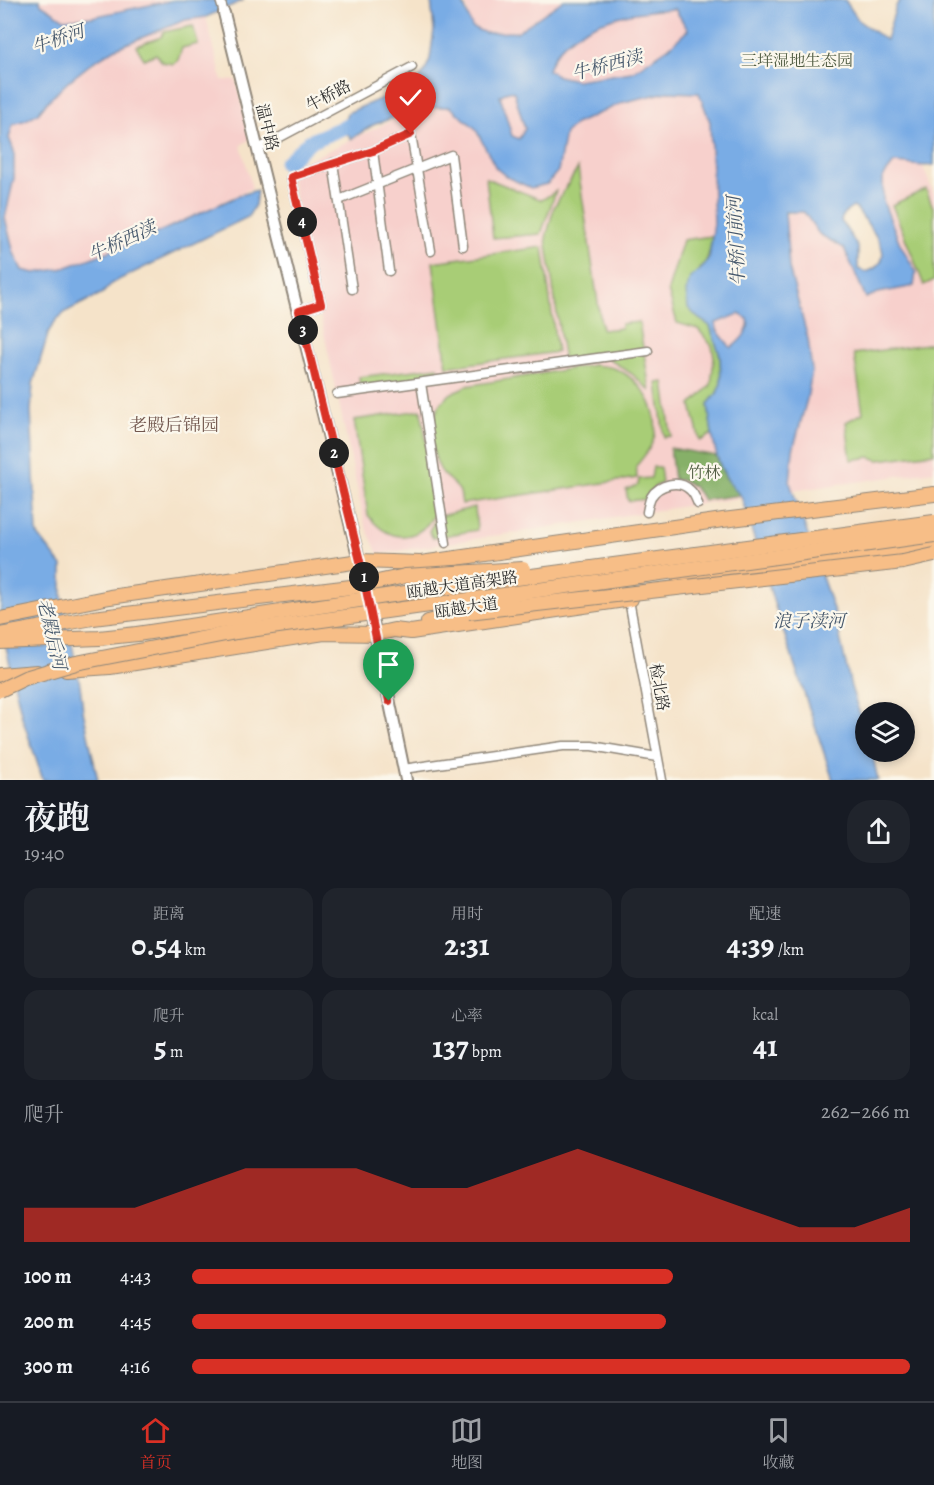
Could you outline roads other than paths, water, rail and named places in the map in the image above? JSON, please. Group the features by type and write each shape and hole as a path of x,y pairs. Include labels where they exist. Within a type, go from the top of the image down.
{"highway":[{"path":"0,619 110,597 360,561 422,563 815,508 934,494"},
{"name":"瓯越大道高架路","path":"0,642 137,634 412,592 934,522"},
{"name":"瓯越大道高架路","path":"0,690 24,678 76,663 236,632 934,535"},
{"name":"瓯越大道","path":"1,674 110,667 324,633 376,634 394,630 411,632 629,600 701,577 934,546"},
{"path":"394,630 468,612 870,566 934,555"},
{"path":"0,635 93,617 359,586 405,576 539,568 594,568"}],"street":[{"path":"220,0 224,13"},
{"name":"温中路","path":"224,13 360,561 404,774"},
{"name":"牛桥路","path":"258,149 412,67"},
{"path":"299,311 321,304 291,177 373,151 411,134 431,251"},
{"path":"373,151 390,271"},
{"path":"339,200 451,155 463,246"},
{"path":"333,163 352,289"},
{"path":"337,394 648,351"},
{"path":"421,383 446,543"},
{"path":"647,512 650,498 660,487 669,485 681,484 691,491 698,504"},
{"name":"检北路","path":"629,600 662,780"},
{"path":"404,774 563,746 592,746 657,757"}],"water":[{"path":"0,0 40,0 41,4 64,19 92,17 174,0 244,0 206,17 185,20 116,48 69,81 38,113 13,124 9,138 14,151 14,178 5,218 14,253 22,270 35,273 64,268 148,237 240,195 257,190 255,205 248,217 112,283 103,293 67,311 56,320 49,331 33,384 31,411 37,534 62,566 62,595 98,780 43,780 22,717 0,621 2,579 0,566"},
{"path":"431,0 462,0 472,27 485,33 517,32 564,0 845,0 859,21 886,40 900,0 934,0 934,165 894,163 883,177 883,201 900,244 916,272 914,286 878,293 866,298 844,248 819,234 804,212 785,212 789,268 808,339 812,371 793,450 790,483 835,615 856,702 855,762 874,762 878,780 833,780 741,496 725,477 716,454 708,404 717,393 721,383 720,356 710,326 688,308 686,292 690,278 709,258 714,223 710,122 699,93 667,92 624,102 575,124 565,133 558,171 547,184 531,188 507,177 496,168 475,128 450,107 412,111 373,125 351,139 343,127 347,113 415,84 424,73 430,59 434,30","holes":["675,9 688,30 668,48 632,72 576,80 558,76 548,70 556,54 583,30 620,16","508,91 514,92 525,129 519,139 512,136 500,96","853,207 857,209 875,234 883,252 882,260 877,267 866,272 858,269 858,247 841,221 843,214","739,314 748,319 748,328 731,348 717,330 716,323"]}],"waterway":[{"name":"牛桥西渎","path":"286,163 309,142 361,120"}],"district":[{"name":"老殿后锦园","path":"174,425"}],"water label":[{"name":"牛桥河","path":"58,39"},
{"name":"牛桥门前河","path":"736,241"},
{"name":"浪子渎河","path":"809,621"},
{"name":"老殿后河","path":"52,634"}],"park label":[{"name":"三垟湿地生态园","path":"797,60"},
{"name":"竹林","path":"704,472"}]}
